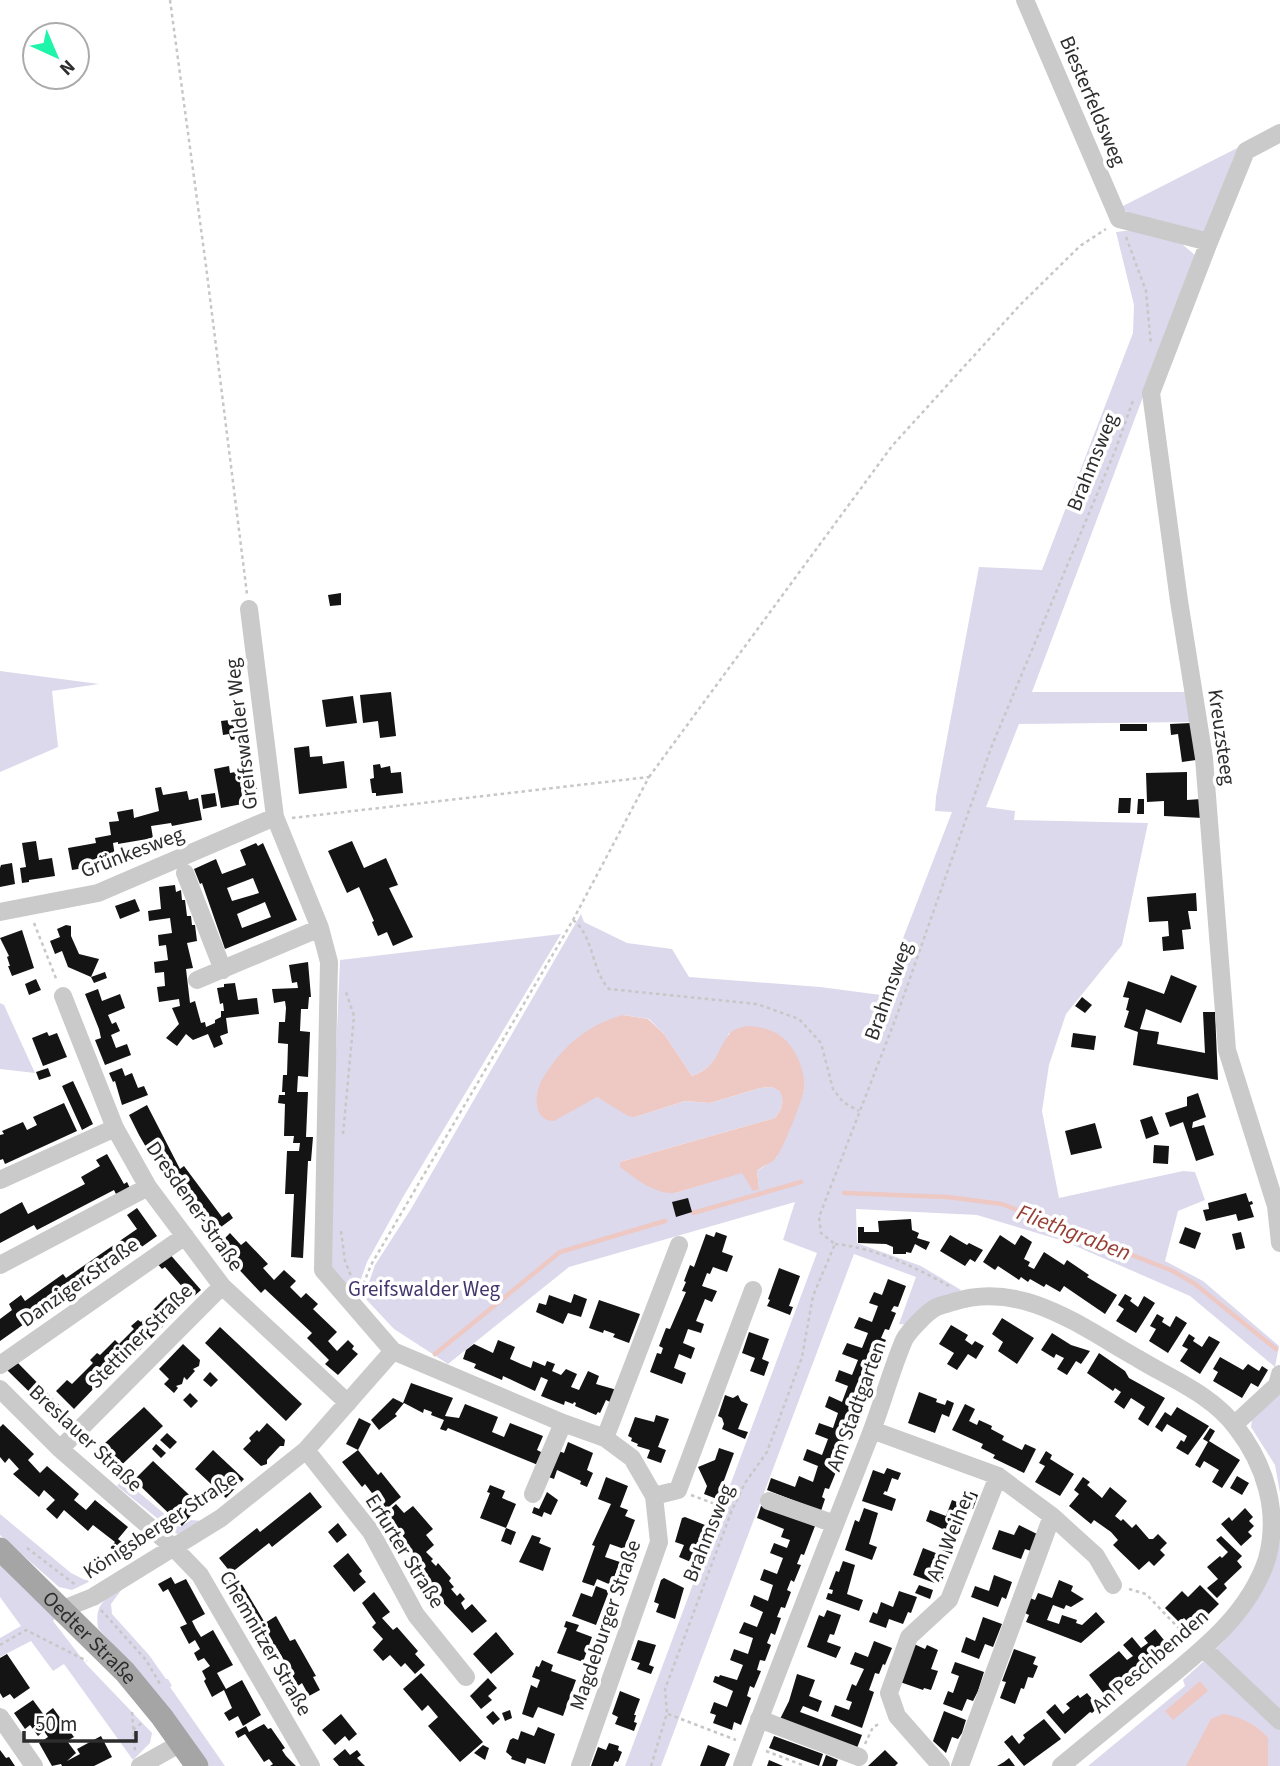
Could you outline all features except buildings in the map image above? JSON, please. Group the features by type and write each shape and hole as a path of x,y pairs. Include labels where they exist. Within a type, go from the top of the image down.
{"main road":[{"name":"Oedter Straße","path":"0,1549 63,1609 133,1682 197,1766"}],"street":[{"name":"Biesterfeldsweg","path":"1025,0 1119,219"},
{"name":"Kreuzsteeg","path":"1280,133 1246,151 1151,393 1163,495 1204,758 1227,1050 1276,1206 1280,1243"},
{"path":"1119,219 1209,242"},
{"name":"Greifswalder Weg","path":"249,609 275,817 320,928 328,962 323,1270 393,1351"},
{"name":"Grünkesweg","path":"0,912 98,893 275,817"},
{"path":"185,873 223,970"},
{"path":"197,980 320,928"},
{"name":"Dresdener Straße","path":"63,996 115,1128 148,1187 222,1286 348,1403"},
{"path":"0,1180 115,1128"},
{"path":"0,1265 148,1187"},
{"name":"Danziger Straße","path":"0,1365 185,1236"},
{"path":"605,1438 679,1245"},
{"name":"Stettiner Straße","path":"60,1449 222,1286"},
{"path":"653,1496 678,1490 753,1290"},
{"name":"Am Stadtgarten","path":"742,1766 906,1336 935,1308 988,1294 1015,1298 1051,1310 1192,1388 1234,1424"},
{"name":"Magdeburger Straße","path":"393,1351 562,1423 605,1438 632,1458 653,1496 659,1542 580,1766"},
{"name":"Königsberger Straße","path":"63,1609 93,1597 221,1518 306,1450 393,1351"},
{"path":"1234,1424 1277,1385 1280,1374"},
{"name":"Breslauer Straße","path":"0,1389 60,1449 174,1548"},
{"path":"533,1494 562,1423"},
{"name":"An Peschbenden","path":"1061,1766 1228,1631 1248,1598 1267,1559 1272,1536 1272,1508 1268,1483 1258,1458 1234,1424"},
{"name":"Am Weiher","path":"872,1430 998,1476 1052,1516 1096,1556 1113,1585"},
{"name":"Erfurter Straße","path":"306,1450 371,1532 416,1615 466,1677"},
{"name":"Am Weiher","path":"897,1716 889,1693 909,1637 949,1601 998,1476"},
{"path":"769,1501 835,1524"},
{"path":"960,1766 1052,1516"},
{"name":"Chemnitzer Straße","path":"174,1548 200,1575 311,1766"},
{"path":"1204,1649 1280,1721"},
{"path":"897,1716 941,1766"},
{"path":"0,1717 34,1766"},
{"path":"759,1719 859,1757"},
{"path":"137,1760 181,1743"}],"path":[{"path":"170,0 249,609"},
{"path":"355,1309 370,1265 573,920 649,777 892,446 1020,305 1080,246 1119,219 1146,291 1151,349"},
{"name":"Brahmsweg","path":"651,1766 667,1713 665,1689 732,1510 745,1483 767,1452 802,1357 813,1296 835,1244 821,1233 819,1217 897,1015 991,748 1115,451 1138,388"},
{"path":"275,817 293,818 649,777"},
{"path":"32,917 63,996"},
{"path":"573,920 582,927 600,980 609,989 757,1004 799,1019 821,1044 833,1089 843,1102 859,1111"},
{"path":"328,973 348,994 354,1016 343,1136"},
{"path":"341,1227 345,1261 350,1274 362,1289"},
{"path":"835,1244 860,1247 915,1267 956,1290 963,1299"},
{"path":"678,1490 732,1510"},
{"path":"24,1546 93,1597 107,1619"},
{"path":"1113,1585 1146,1594 1189,1639 1204,1649"},
{"path":"0,1645 26,1630 91,1663"},
{"path":"132,1709 137,1760"},
{"path":"859,1757 873,1727 897,1716"}],"green space":[{"path":"1255,139 1235,154 1205,233 1139,222 1121,207"},
{"path":"1133,230 1182,244 1196,256 1032,692 1188,692 1193,722 1019,724 986,807 1015,811 1014,820 1148,823 1122,945 1066,1014 1049,1065 1042,1111 1059,1198 1183,1171 1195,1172 1205,1200 1178,1211 1165,1261 1203,1281 1279,1346 1275,1367 1190,1296 1064,1241 977,1215 856,1209 857,1243 921,1266 961,1290 929,1305 908,1325 899,1324 916,1277 854,1254 661,1766 625,1766 817,1253 783,1240 795,1202 569,1267 448,1364 394,1329 364,1297 375,1265 411,1209 581,914 584,922 627,943 672,949 689,977 820,987 881,995 952,812 935,811 936,797 979,567 1042,570 1133,333 1134,305 1116,232","holes":["623,1015 649,1019 664,1034 692,1076 711,1064 729,1033 804,1090 777,1157 757,1171 759,1189 743,1172 675,1193 620,1162 775,1118 783,1098 781,1091 772,1087 710,1103 685,1101 635,1117 597,1097 561,1117 559,1059 566,1048"]},
{"path":"0,671 99,684 52,691 58,747 0,772"},
{"path":"561,934 403,1197 367,1262 356,1293 331,1271 327,1260 340,960"},
{"path":"0,1003 4,1005 35,1073 0,1069"},
{"path":"1280,1391 1280,1493 1275,1465 1251,1427 1252,1420"},
{"path":"123,1479 180,1527 191,1520 203,1521 185,1533 177,1534 117,1486"},
{"path":"0,1514 71,1573 85,1580 97,1578 72,1590 59,1587 0,1535"},
{"path":"1280,1538 1280,1766 1088,1766 1185,1686 1183,1680 1231,1633 1267,1580"},
{"path":"0,1560 57,1616 53,1621 87,1665 152,1733 150,1743 133,1760 64,1664 53,1671 31,1641 0,1657 0,1638 21,1626 0,1597"},
{"path":"122,1589 111,1604 112,1614 168,1679 172,1686 170,1687 225,1766 209,1766 153,1690 98,1628 99,1608"}],"shaded area":[{"path":"623,1015 648,1019 664,1034 692,1076 710,1065 727,1037 739,1028 768,1030 788,1043 801,1065 804,1089 778,1155 757,1171 759,1189 753,1191 742,1173 667,1193 639,1181 620,1167 620,1162 775,1118 781,1108 782,1099 780,1091 772,1087 710,1103 685,1101 635,1117 628,1116 597,1097 554,1121 547,1120 538,1111 540,1084 557,1058 585,1032"},
{"path":"1200,1681 1208,1691 1173,1720 1165,1711"},
{"path":"1223,1714 1248,1722 1268,1738 1268,1766 1186,1766 1211,1719"}],"waterway":[{"name":"Fliethgraben","path":"693,1213 801,1182"},
{"name":"Fliethgraben","path":"844,1193 947,1197 1002,1204 1173,1271 1195,1284 1276,1349"},
{"name":"Fliethgraben","path":"435,1354 560,1252 665,1221"}]}
